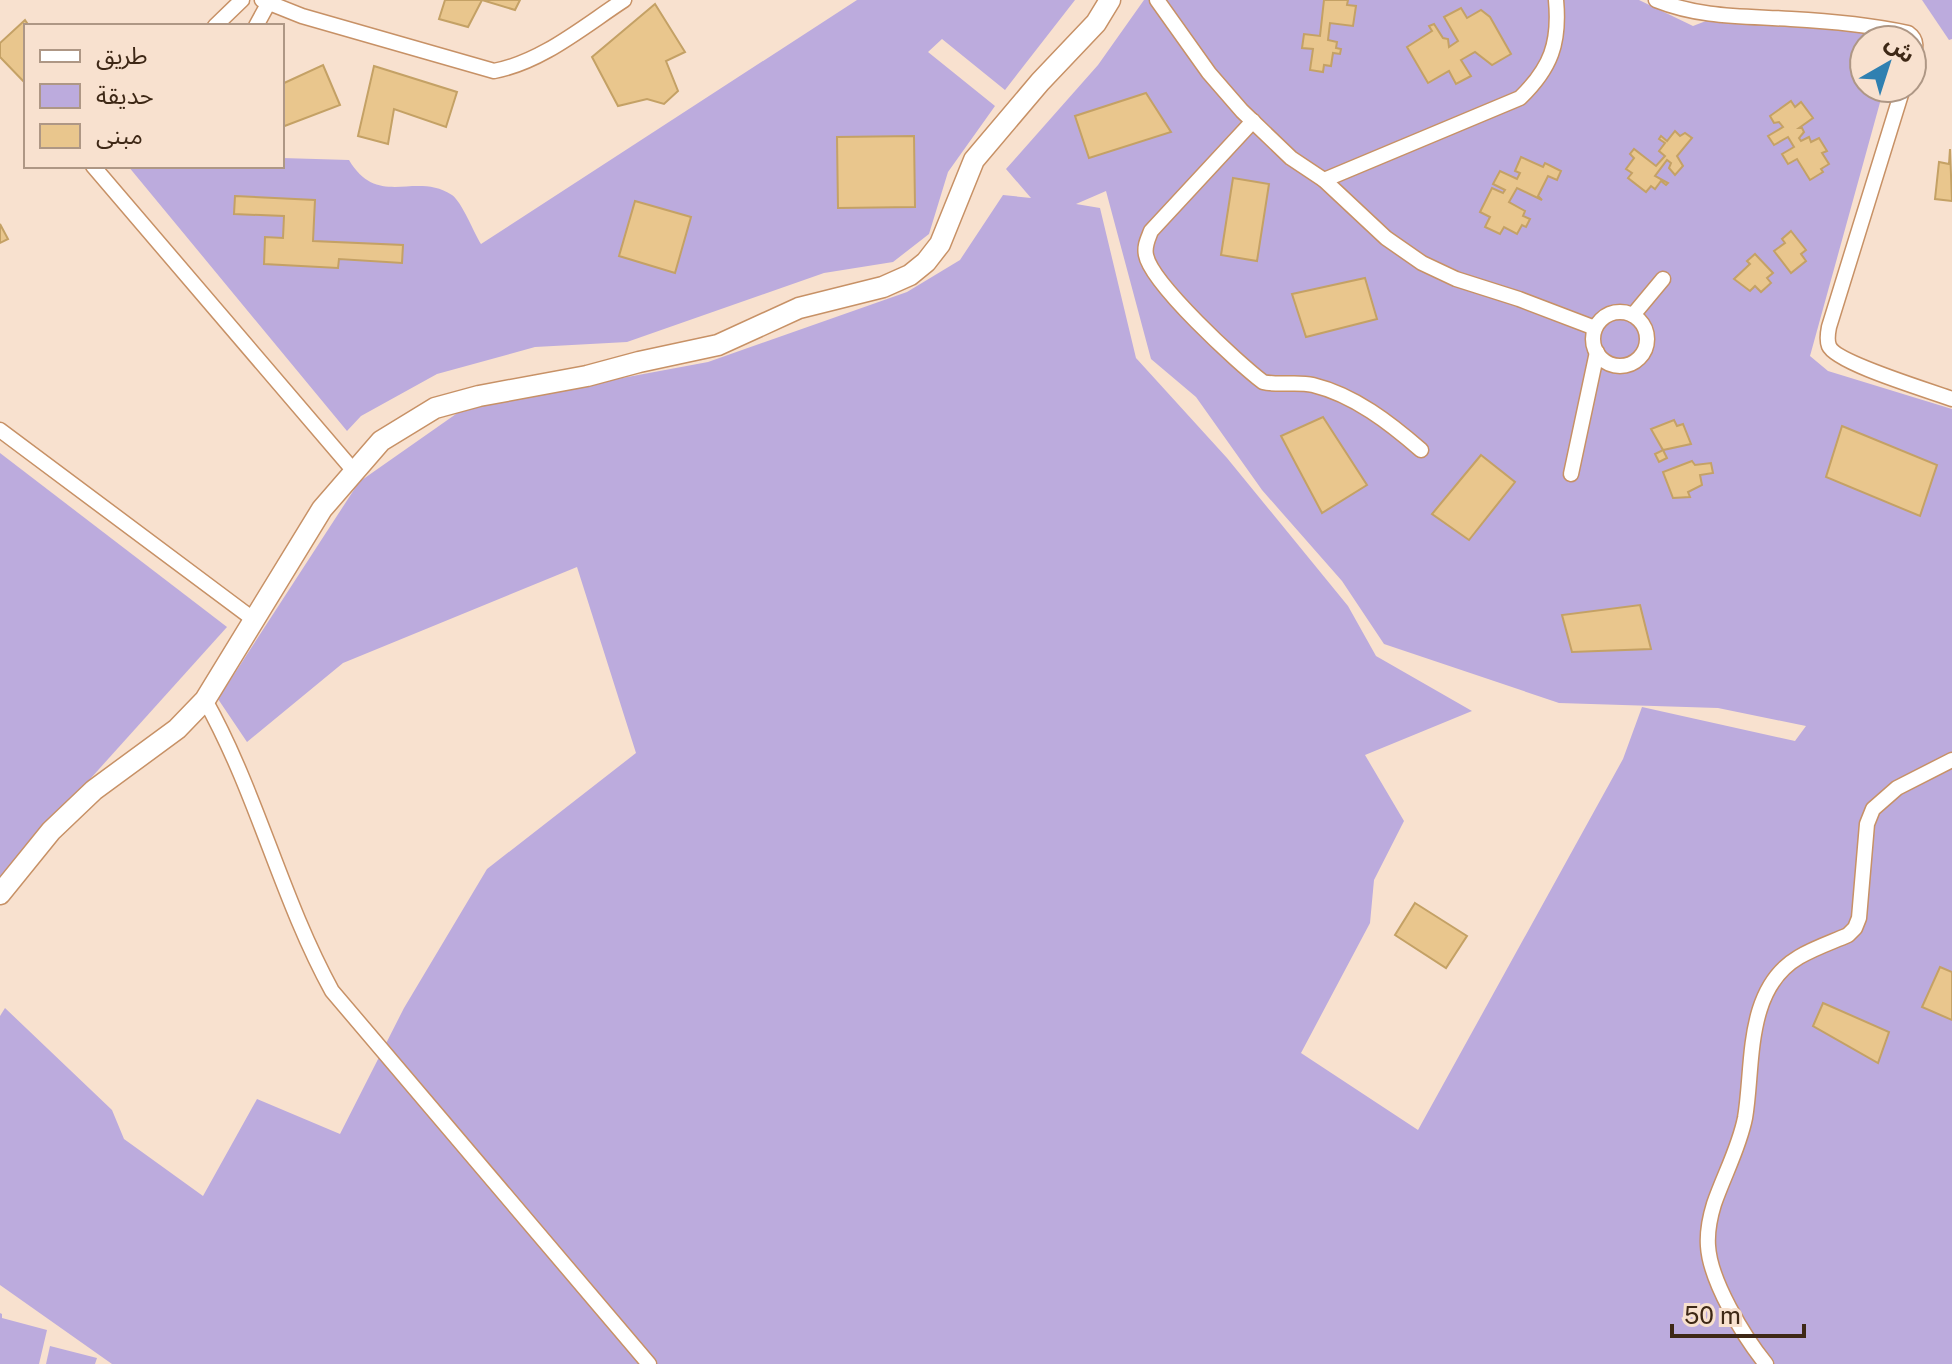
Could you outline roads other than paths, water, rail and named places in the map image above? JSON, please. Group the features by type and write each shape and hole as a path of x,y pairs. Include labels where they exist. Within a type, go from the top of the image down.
{"street":[{"path":"217,24 242,0"},
{"path":"257,24 265,2 302,16 494,71 516,67 544,52 624,0"},
{"path":"0,894 62,821 94,790 177,729 205,700 322,509 381,441 435,408 509,389 587,376 718,345 799,308 883,287 910,275 926,262 940,244 974,160 1040,82 1096,23 1110,0"},
{"path":"1157,0 1209,73 1253,121 1291,158 1324,180 1386,238 1422,263 1456,279 1595,328"},
{"path":"1324,180 1520,98 1540,78 1550,58 1558,28 1556,0"},
{"path":"1656,0 1695,13 1721,17 1790,19 1848,26"},
{"path":"1898,104 1829,327 1829,346 1834,353 1870,370 1952,399"},
{"path":"1253,121 1151,231 1146,243 1151,268 1175,298 1263,382 1278,386 1312,385 1343,396 1395,427 1421,450"},
{"path":"95,168 353,470"},
{"path":"1633,315 1663,279"},
{"path":"1611,313 1633,315 1647,335 1646,348 1629,365 1617,366 1605,361 1597,352 1593,337 1595,328 1611,313"},
{"path":"1571,474 1597,352"},
{"path":"0,430 253,619"},
{"path":"205,700 242,771 311,954 332,991 649,1364"},
{"path":"1766,1364 1743,1331 1724,1295 1709,1257 1707,1243 1714,1206 1745,1119 1750,1063 1760,1009 1772,984 1785,968 1798,957 1848,935 1855,928 1860,907 1867,824 1873,809 1897,788 1952,760"}]}
